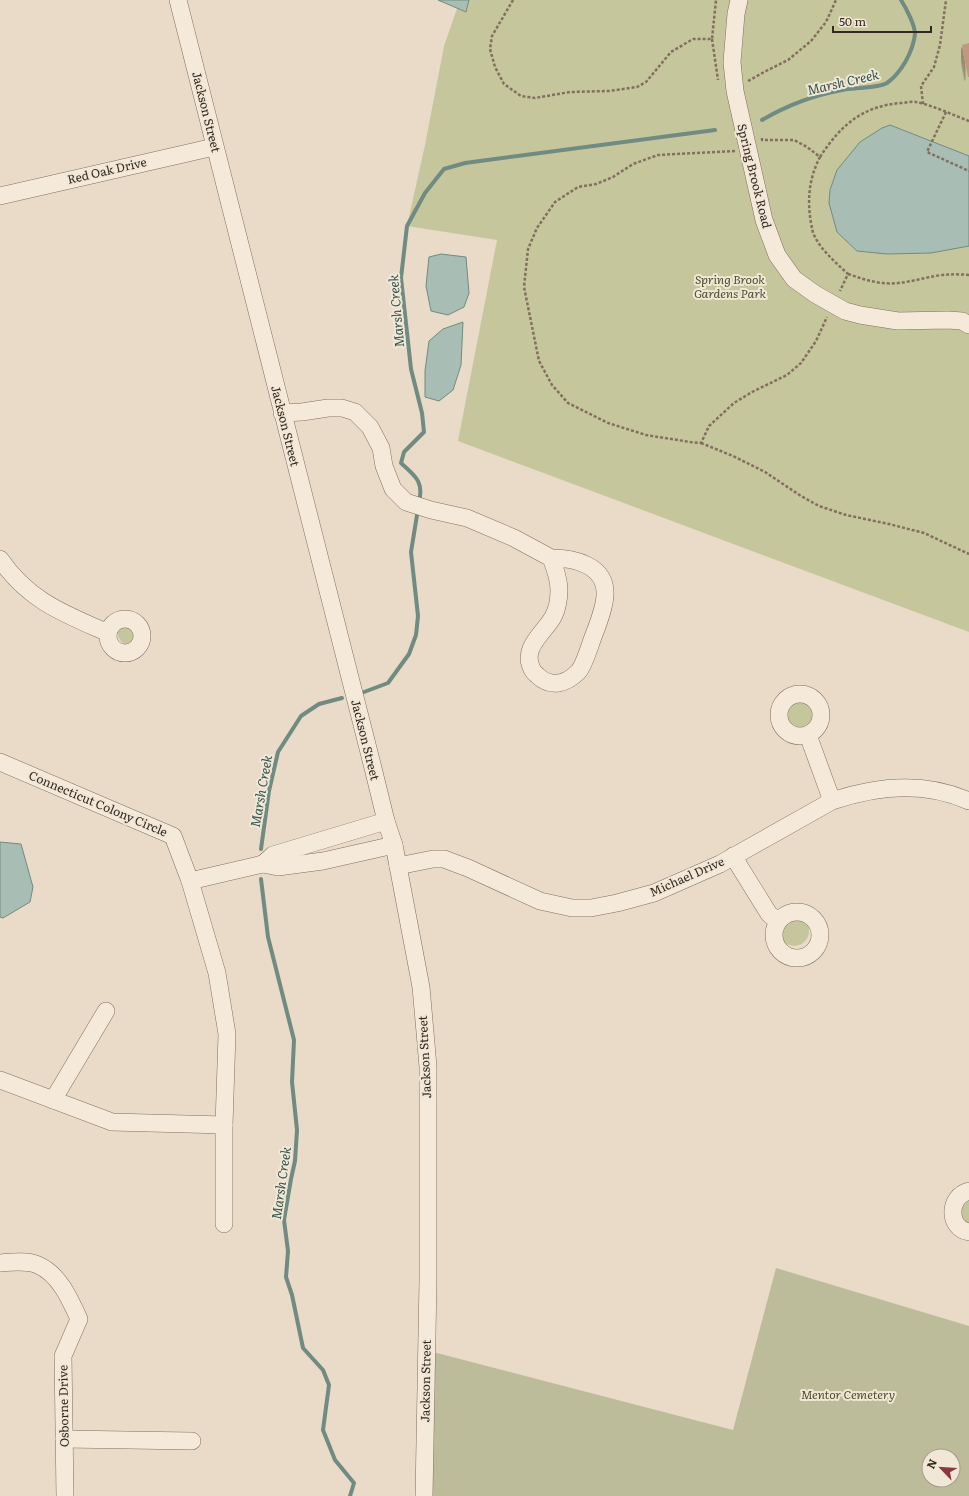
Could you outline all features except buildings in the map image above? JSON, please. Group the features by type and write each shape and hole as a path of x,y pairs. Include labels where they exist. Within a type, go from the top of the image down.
{"street":[{"name":"Jackson Street","path":"178,0 214,147 386,821 394,845 421,987 428,1067 428,1280 424,1496"},
{"name":"Spring Brook Road","path":"739,0 736,14 732,62 735,91 747,151 764,220 777,255 794,279 815,294 845,311 860,315 898,321 948,320 962,321 969,324"},
{"name":"Red Oak Drive","path":"0,196 214,147"},
{"path":"282,413 335,408 342,408 355,412 370,427 381,448 384,466 393,489 406,502 431,510 467,518 514,538 551,558 566,558 585,563 599,575 604,581 605,596 600,618 579,671 568,681 555,684 542,680 532,670 529,658 532,645 553,616 557,604 559,590 557,574 551,558"},
{"path":"0,559 19,582 48,606 108,633"},
{"path":"808,735 832,801"},
{"name":"Connecticut Colony Circle","path":"0,762 173,836 190,881 217,973 227,1034 224,1125 224,1224"},
{"name":"Michael Drive","path":"398,866 433,859 444,859 468,868 540,901 572,908 591,908 654,893 720,864 832,801 878,789 899,787 947,793 969,801"},
{"path":"262,864 273,854 386,821"},
{"path":"190,881 262,864 278,867 323,861 394,845"},
{"path":"733,856 769,914 778,921"},
{"path":"53,1100 106,1011"},
{"path":"0,1080 112,1122 224,1125"},
{"path":"969,1191 958,1197 952,1212 954,1221 959,1228 969,1232"},
{"name":"Osborne Drive","path":"0,1262 23,1262 37,1264 50,1273 67,1293 79,1319 63,1356 65,1496"},
{"path":"64,1439 192,1441"}],"path":[{"path":"514,0 492,36 490,49 495,67 504,84 521,96 535,98 570,92 609,91 637,87 646,82 671,52 693,39 712,40 716,0"},
{"path":"747,82 788,60 811,41 826,22 836,0"},
{"path":"923,104 921,86 934,68 940,45 946,0"},
{"path":"969,120 916,102 890,104 866,112 848,123 828,145 820,157 814,168 810,187 808,209 813,234 831,259 848,274 868,281 885,284 949,275 969,275"},
{"path":"946,112 927,152 969,171"},
{"path":"760,134 762,140 794,140 807,147 820,157"},
{"path":"747,151 658,155 633,164 613,177 596,184 578,187 556,202 537,228 528,249 524,287 539,361 552,385 568,402 608,423 646,435 701,443 733,456 765,472 819,506 846,515 924,533 969,554"},
{"path":"701,443 709,426 734,403 752,392 787,375 801,363 816,341 848,274"}],"green space":[{"name":"Spring Brook Gardens Park","path":"460,0 969,0 969,632 458,441 497,240 407,226 425,145 444,46"},
{"path":"125,623 130,623 135,628 135,638 130,647 121,641 117,632"},
{"path":"799,700 810,704 814,715 810,726 799,730 788,726 784,715 788,704"},
{"path":"794,916 805,920 809,931 805,942 794,946 783,942 779,931 783,920"},
{"path":"969,1196 969,1225 958,1215 961,1201"},
{"name":"Mentor Cemetery","path":"776,1268 969,1326 969,1496 431,1496 433,1352 733,1430"}],"shaded area":[{"path":"438,0 469,0 466,12"},
{"path":"890,125 969,156 969,246 931,253 887,254 857,251 837,232 829,203 830,190 837,170 860,142 882,128"},
{"path":"441,254 466,257 469,293 464,307 448,315 431,311 426,286 429,257"},
{"path":"463,322 461,365 453,390 439,401 425,397 425,371 429,341 443,329"},
{"path":"0,842 21,844 33,887 30,902 3,918 0,917"}],"waterway":[{"name":"Marsh Creek","path":"762,120 781,110 811,98 842,90 883,85 892,79 906,62 912,48 915,34 912,21 901,0"},
{"name":"Marsh Creek","path":"419,502 419,484 414,476 401,463 404,452 424,432 422,413 411,369 401,278 407,226 425,193 444,169 465,163 715,130"},
{"name":"Marsh Creek","path":"364,692 388,683 409,654 416,635 418,616 411,552 418,509"},
{"name":"Marsh Creek","path":"261,849 269,791 278,752 301,716 319,704 342,698"},
{"name":"Marsh Creek","path":"261,879 268,937 294,1040 292,1082 297,1130 295,1161 284,1220 288,1251 286,1277 292,1295 303,1348 323,1370 329,1385 323,1430 335,1460 354,1483 350,1496"}]}
